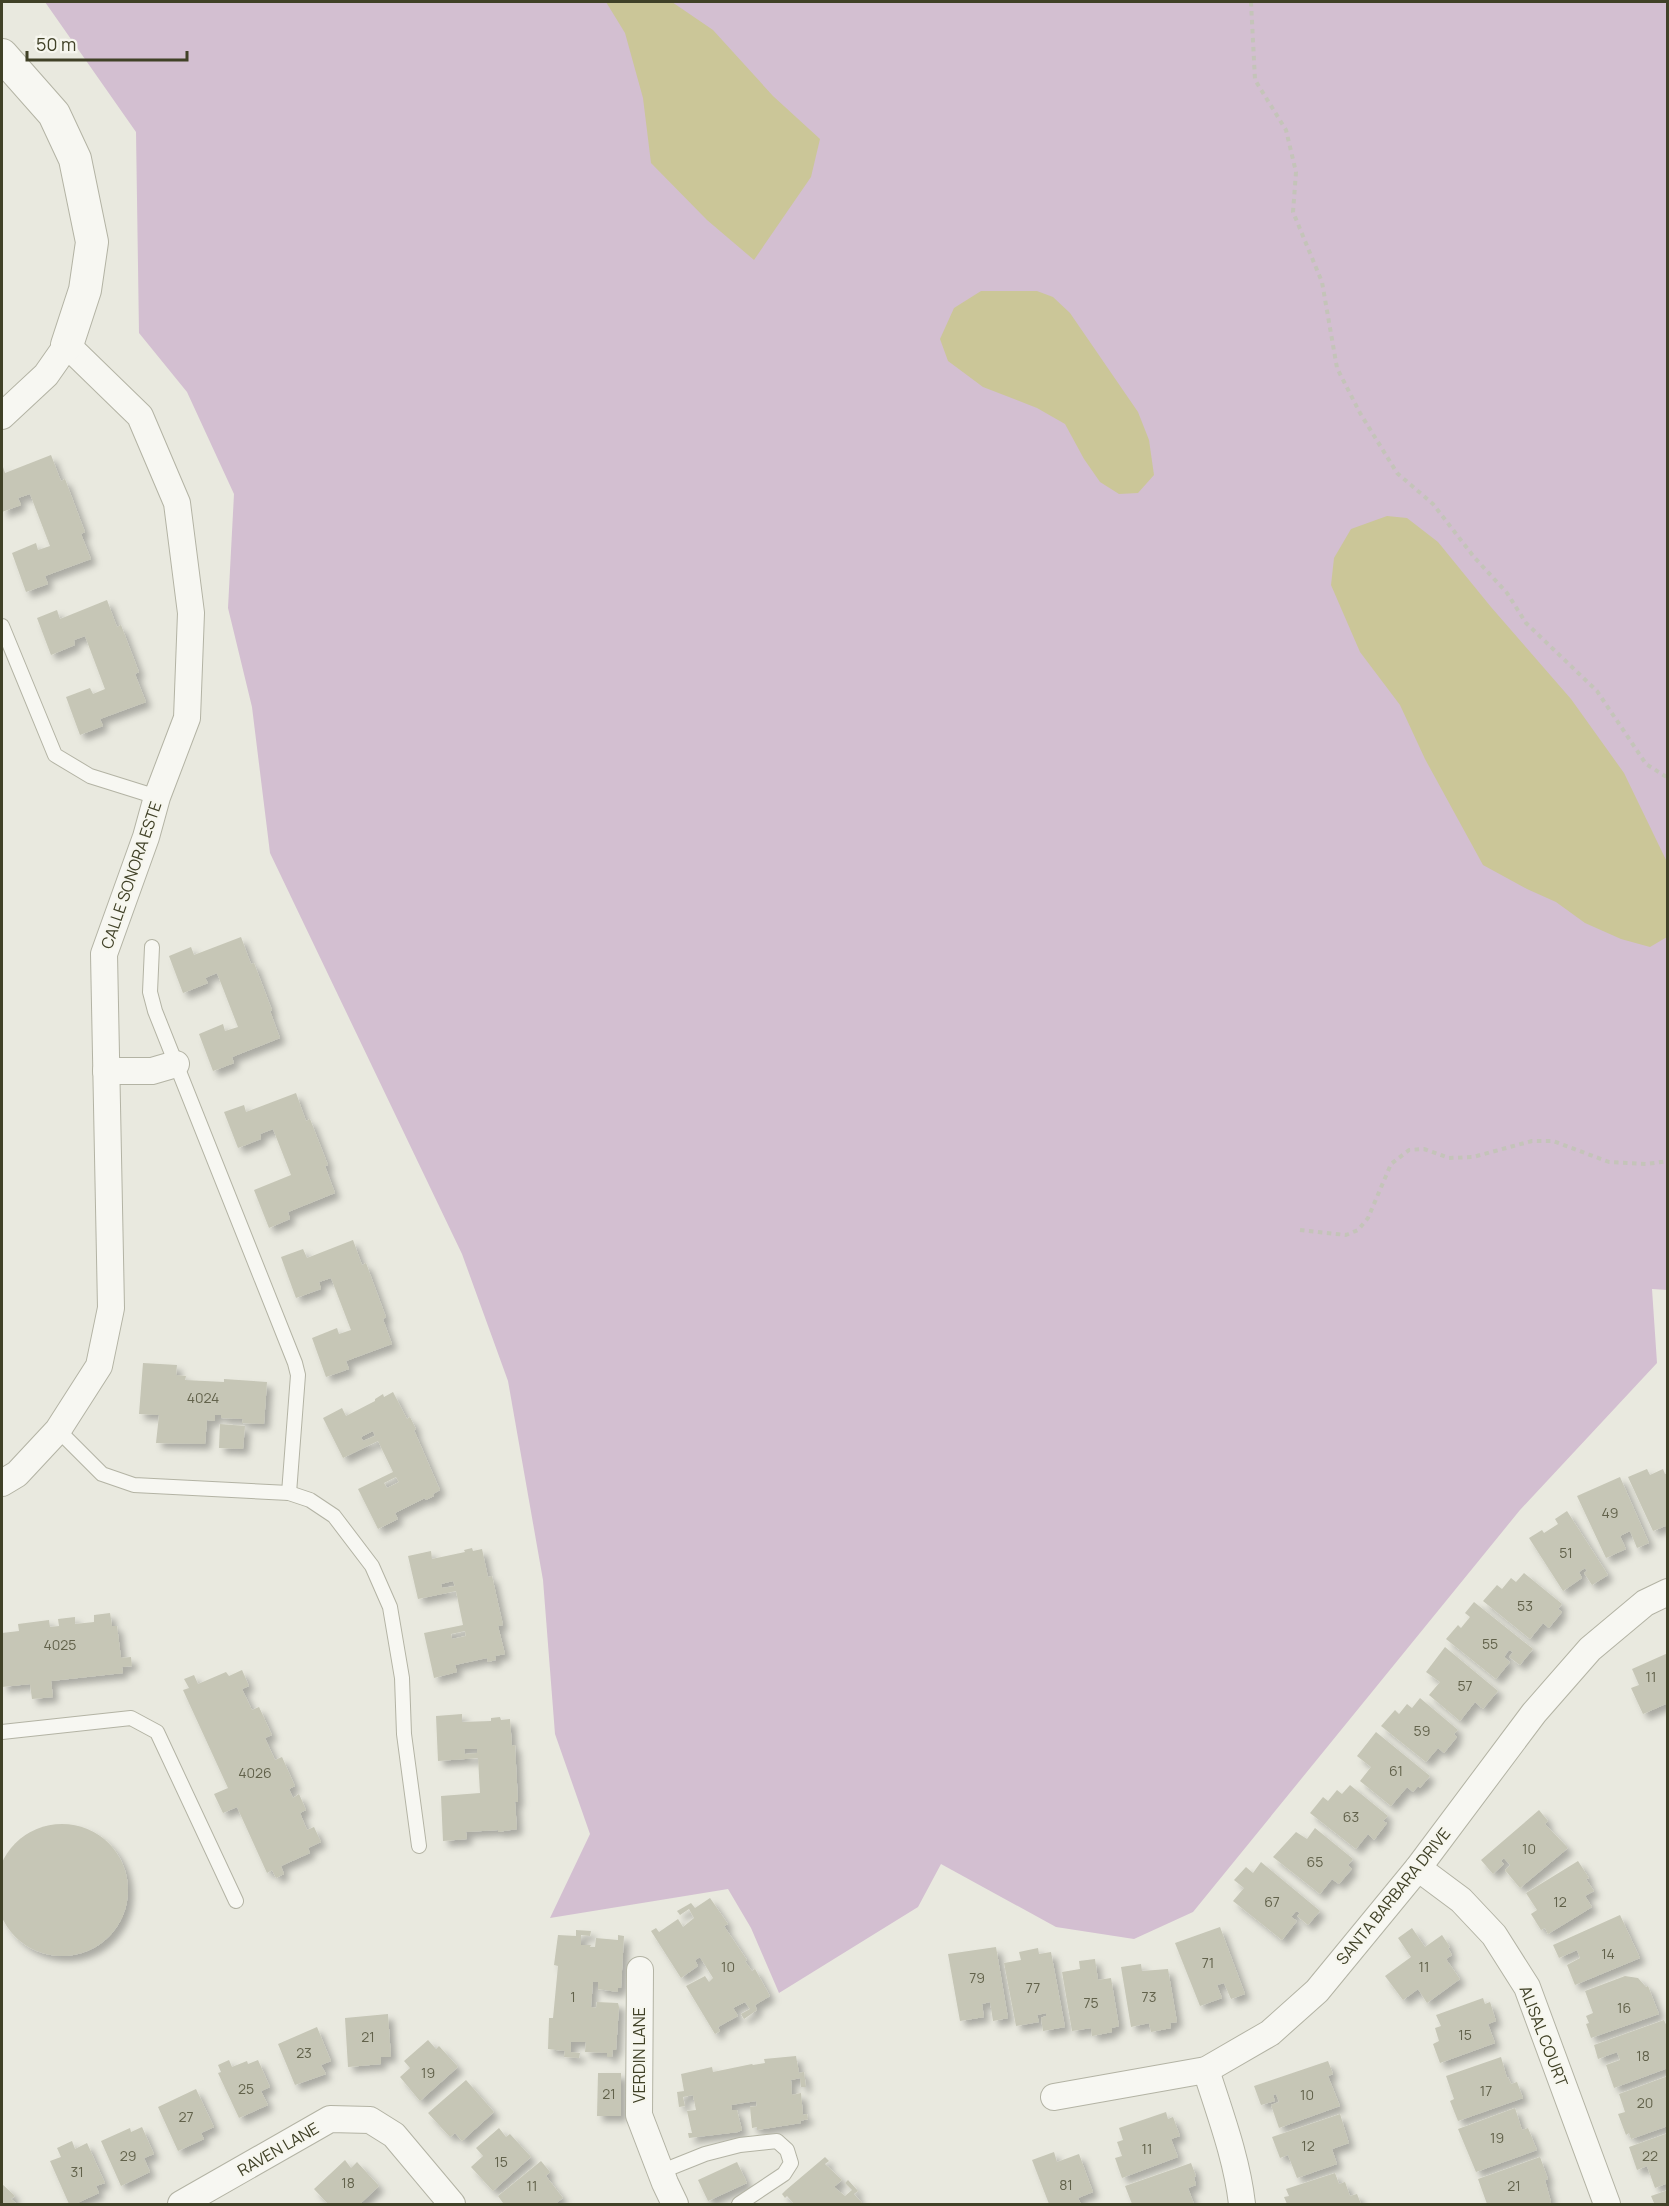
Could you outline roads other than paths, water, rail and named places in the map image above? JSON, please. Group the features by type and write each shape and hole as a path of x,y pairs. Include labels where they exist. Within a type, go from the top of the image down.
{"street":[{"path":"2,55 54,114 75,159 92,242 85,290 67,345 46,375 2,416"},
{"name":"CALLE SONORA ESTE","path":"2,1483 17,1474 58,1430 99,1366 111,1308 104,954 146,837 157,797 187,718 191,613 177,503 140,416 67,345"},
{"path":"106,1071 152,1071 176,1064"},
{"name":"SANTA BARBARA DRIVE","path":"1053,2097 1206,2070 1270,2032 1317,1991 1418,1868 1534,1713 1590,1649 1645,1603 1668,1592"},
{"name":"ALISAL COURT","path":"1418,1868 1461,1900 1494,1935 1527,1987 1607,2205"},
{"name":"VERDIN LANE","path":"640,1970 639,2115 675,2205"},
{"path":"1206,2070 1227,2134 1242,2205"},
{"name":"RAVEN LANE","path":"182,2205 330,2119 370,2120 394,2135 452,2205"}],"lane":[{"path":"2,626 55,755 90,776 157,797"},
{"path":"152,947 150,992 155,1011 298,1375 288,1493"},
{"path":"58,1430 102,1474 134,1485 288,1493 310,1500 334,1516 372,1566 390,1606 402,1678 404,1734 418,1846"},
{"path":"2,1732 130,1718 157,1732 236,1901"},
{"path":"660,2172 723,2149 777,2141 787,2150 790,2163 784,2174 739,2205"}]}
